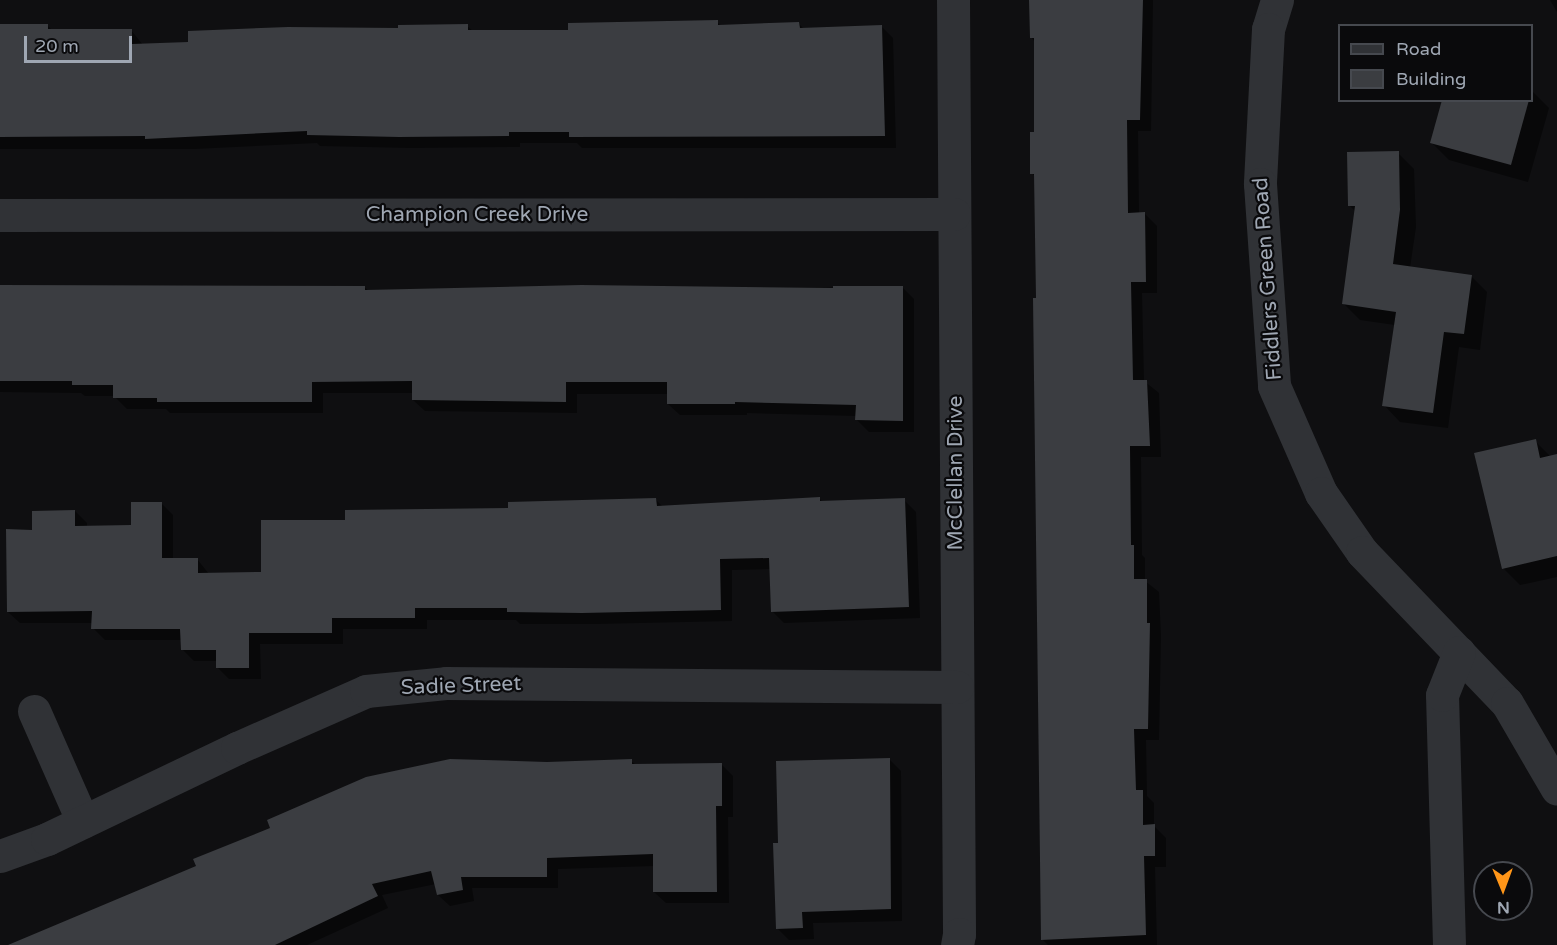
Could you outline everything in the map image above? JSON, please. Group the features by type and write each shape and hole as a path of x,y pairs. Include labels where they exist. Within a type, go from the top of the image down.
{"street":[{"name":"McClellan Drive","path":"953,0 957,945"},
{"name":"Fiddlers Green Road","path":"1277,0 1268,28 1260,184 1274,386 1321,493 1362,552 1507,703 1557,789"},
{"name":"Champion Creek Drive","path":"0,215 954,214"},
{"path":"1449,945 1442,695 1459,652"},
{"name":"Sadie Street","path":"0,856 83,822 237,748 366,690 446,683 957,687"},
{"path":"34,711 83,822"}],"building":[{"path":"1029,0 1143,0 1140,120 1127,120 1128,213 1145,212 1146,282 1131,282 1133,380 1147,380 1150,446 1130,446 1131,545 1134,545 1134,579 1147,579 1147,623 1150,623 1148,729 1134,729 1136,790 1143,790 1143,825 1155,824 1155,856 1144,856 1146,935 1041,940 1033,298 1036,298 1034,174 1030,174 1030,132 1034,132 1034,38 1030,38"},
{"path":"718,20 718,25 799,22 800,28 882,25 885,136 569,137 569,132 509,132 509,136 399,137 307,135 307,131 145,139 145,136 0,137 0,24 48,24 48,29 132,29 132,44 188,42 188,31 288,27 398,28 398,25 468,24 468,30 568,30 568,23"},
{"path":"1441,102 1528,102 1511,165 1430,143"},
{"path":"1399,151 1400,210 1393,264 1472,275 1464,334 1444,332 1433,413 1382,406 1396,312 1342,304 1355,206 1348,206 1347,152"},
{"path":"0,285 365,286 365,290 581,285 833,288 833,286 903,286 903,421 855,420 856,405 735,402 735,404 667,404 667,382 566,382 566,402 412,400 412,381 312,382 312,402 157,402 157,398 113,398 113,385 72,385 72,381 0,381"},
{"path":"1536,439 1540,458 1557,454 1557,556 1502,569 1474,453"},
{"path":"820,497 820,501 905,498 909,607 771,612 769,558 720,559 721,610 582,613 507,612 507,608 415,608 415,618 332,618 332,633 249,633 249,668 216,668 216,650 181,650 180,629 91,629 92,611 7,612 6,529 32,530 32,511 75,510 75,526 131,525 131,502 162,502 162,558 198,558 198,573 261,572 261,520 345,520 345,510 508,508 508,502 656,498 657,506"},
{"path":"890,758 891,909 802,912 803,928 776,929 773,843 778,843 776,761"},
{"path":"450,759 547,762 632,759 632,764 722,763 722,806 716,806 717,892 653,892 653,854 547,858 547,877 461,877 463,890 437,895 431,871 372,884 378,896 275,945 8,945 196,866 193,859 270,828 267,820 366,777"}]}
